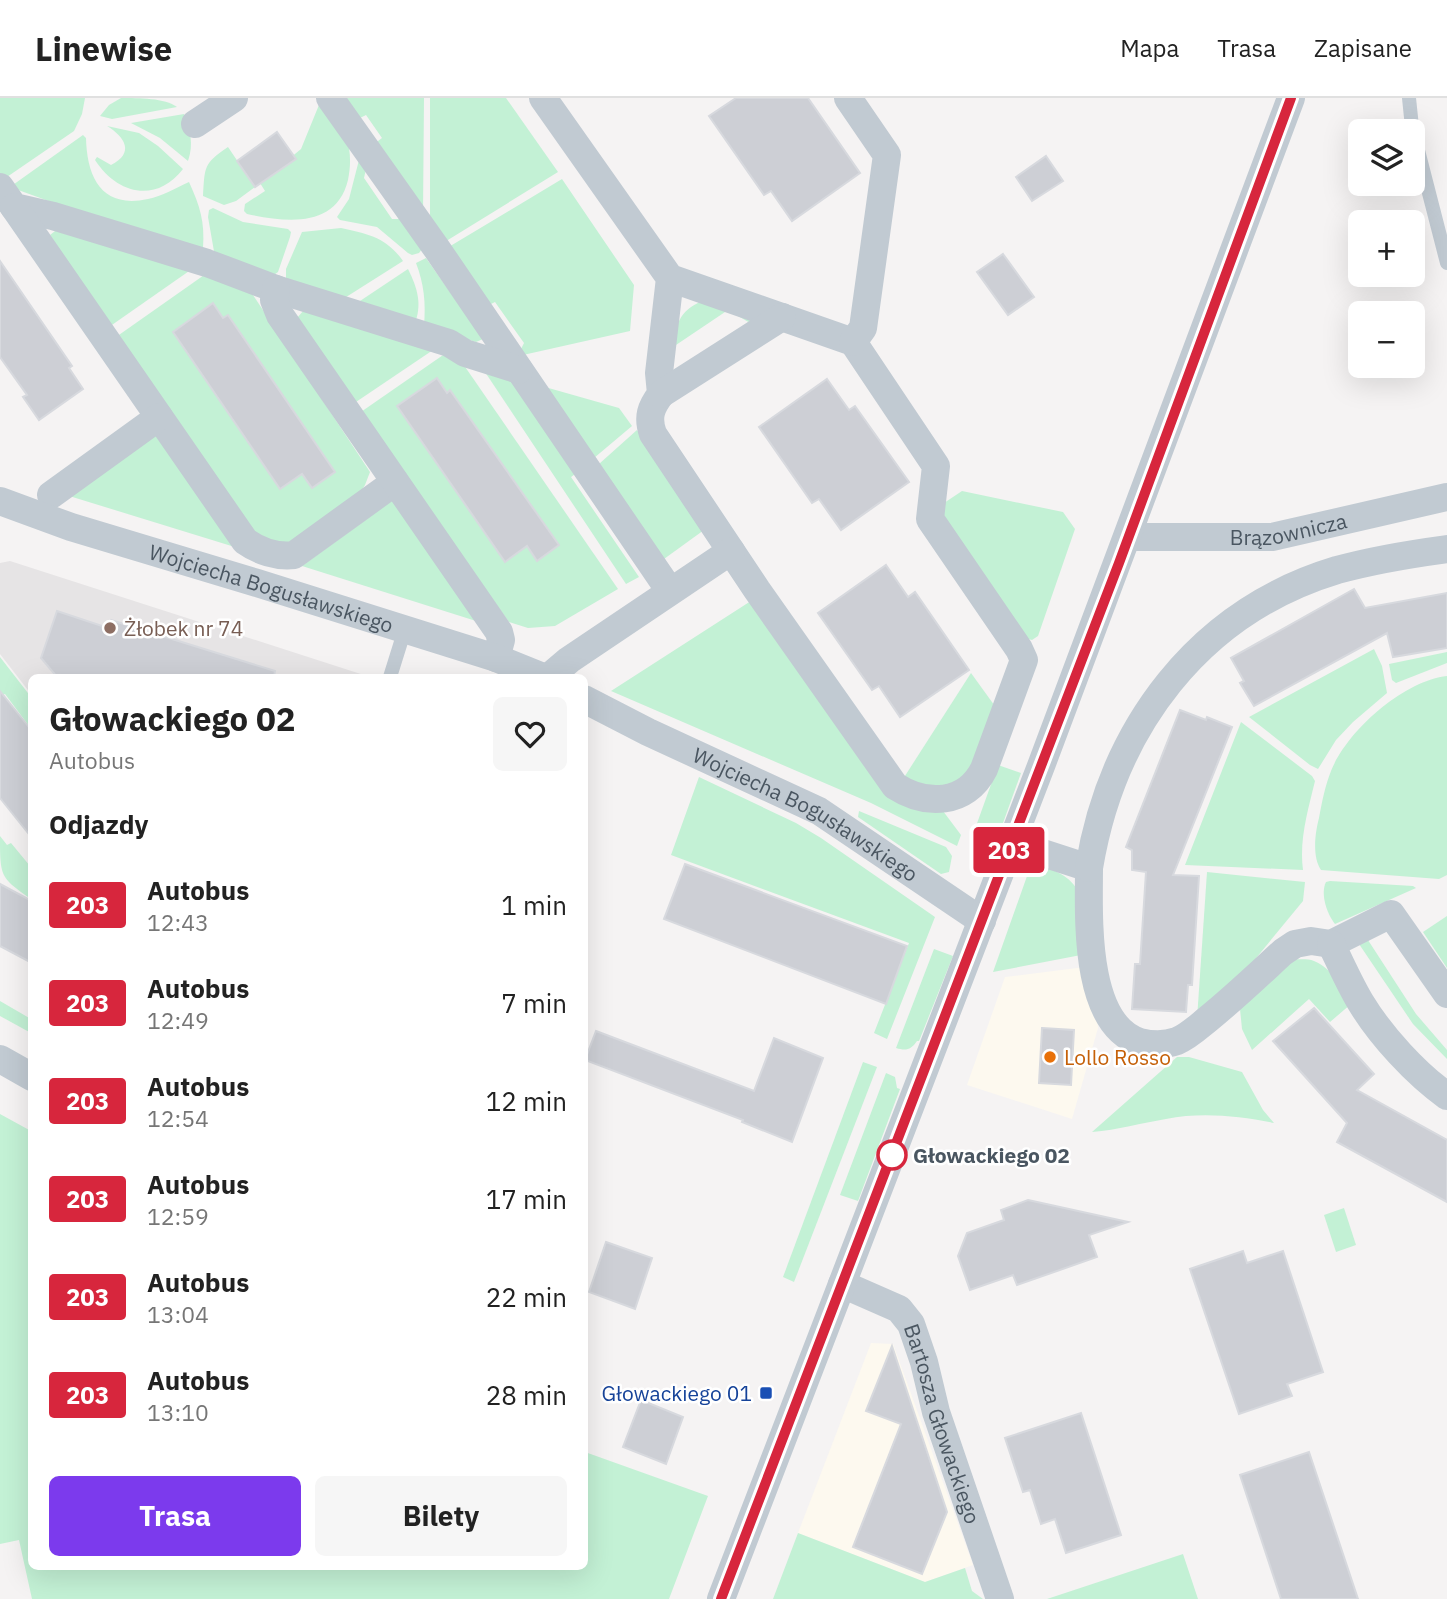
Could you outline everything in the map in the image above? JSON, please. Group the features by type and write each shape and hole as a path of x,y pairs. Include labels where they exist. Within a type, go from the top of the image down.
{"street":[{"path":"195,124 234,98"},
{"path":"330,98 670,591"},
{"path":"543,98 670,278 782,317 853,342 936,466 930,519 1024,660 987,764 978,780 964,792 952,797 938,800 916,798 895,786 731,551 653,433 651,408 661,394 782,317"},
{"path":"848,98 887,155 863,328 853,342"},
{"path":"721,1599 1012,844 1291,98"},
{"path":"7,197 53,216 207,263 276,289 449,343 465,353 519,370"},
{"path":"7,197 245,541 269,552 283,556 294,555 395,481"},
{"path":"661,394 659,373 670,278"},
{"path":"276,289 274,299 279,315 499,632 501,640 496,658"},
{"path":"51,495 159,417"},
{"name":"Brązownicza","path":"1128,537 1272,537 1447,497"},
{"name":"Wojciecha Bogusławskiego","path":"0,502 71,527 496,658 536,674"},
{"path":"1447,549 1338,570 1310,580 1254,607 1192,654 1139,725 1111,785 1097,829 1089,868 1089,945 1094,967 1109,1016 1125,1034 1136,1040 1160,1044 1177,1041 1203,1024 1295,944 1311,941 1331,944 1391,914 1447,994"},
{"path":"552,674 731,551"},
{"path":"257,583 269,552"},
{"name":"Wojciecha Bogusławskiego","path":"588,701 648,732 819,811 982,921"},
{"path":"1012,844 1089,868"},
{"path":"1331,944 1361,1003 1379,1028 1430,1083 1447,1096"},
{"path":"0,1059 28,1075"},
{"name":"Bartosza Głowackiego","path":"842,1284 899,1309 911,1324 924,1362 936,1412 1000,1599"}],"lane":[{"path":"1409,98 1412,127 1447,263"},
{"path":"391,674 405,629"}],"shaded area":[{"name":"Żłobek nr 74","path":"10,561 361,674 28,674 28,690 0,654 0,563"},
{"path":"1085,967 1096,1007 1098,1028 1072,1119 967,1085 1005,977"},
{"path":"871,1343 893,1344 973,1565 925,1582 798,1533"}],"green space":[{"path":"0,98 85,98 82,114 74,131 4,179 0,173"},
{"path":"121,98 159,100 177,107 112,119 100,116 109,105"},
{"path":"344,98 424,98 423,214 374,144 382,138 366,115 356,120"},
{"path":"430,98 506,98 558,172 443,243 430,224"},
{"path":"321,100 341,127 349,148 349,174 342,196 333,207 308,218 293,220 247,214 244,211 245,204 265,191 260,183 301,149"},
{"path":"184,114 191,148 188,161 160,138 131,123"},
{"path":"107,126 139,133 183,169 161,187 149,190 125,187 114,181 95,160 97,157 111,165 125,150 123,140"},
{"path":"83,135 86,138 94,178 108,195 132,201 148,199 189,182 202,222 203,248 197,255 10,187"},
{"path":"228,147 255,187 236,201 224,205 203,196 207,167"},
{"path":"359,160 366,169 364,178 392,219 400,219 422,249 419,253 408,253 377,227 340,220 337,217 349,199"},
{"path":"562,179 634,285 630,331 523,355 520,351 524,343 495,302 487,306 447,248"},
{"path":"213,208 243,222 288,229 291,232 290,237 278,272 271,277 215,257 208,217 209,210"},
{"path":"59,228 192,269 109,327 50,235"},
{"path":"341,228 383,242 403,261 343,299 286,280 286,269 302,232"},
{"path":"426,258 483,339 476,342 424,326 424,294 416,263"},
{"path":"408,269 418,296 414,325 360,301"},
{"path":"207,273 247,286 370,472 357,498 286,544 254,536 116,337"},
{"path":"702,301 751,314 750,323 728,310 673,347 680,319 688,309"},
{"path":"304,310 436,348 350,406 297,318"},
{"path":"446,353 459,358 618,589 555,626 528,628 509,622 358,414"},
{"path":"481,366 512,376 578,472 571,477 639,577 626,584"},
{"path":"545,387 619,408 632,426 594,458"},
{"path":"637,430 704,530 664,559 599,464"},
{"path":"158,431 238,548 66,495"},
{"path":"962,491 1063,512 1075,529 1038,636 1032,640 1025,638 941,518 944,503"},
{"path":"394,499 476,621 302,566"},
{"path":"754,599 888,794 943,811 961,835 957,846 871,803 611,691"},
{"path":"1374,649 1382,666 1387,693 1336,740 1318,769 1249,717"},
{"path":"1447,652 1447,663 1396,683 1392,680 1389,664"},
{"path":"0,657 28,693 28,725 5,694 0,696"},
{"path":"971,673 997,709 972,772 961,782 936,787 903,779"},
{"path":"1447,676 1447,875 1439,879 1321,870 1315,852 1316,831 1327,782 1339,756 1378,710 1413,687"},
{"path":"1241,722 1315,781 1303,836 1303,870 1185,865"},
{"path":"998,765 1021,773 994,848 971,840"},
{"path":"699,777 796,823 935,917 887,1039 874,1033 909,943 671,855"},
{"path":"859,811 946,847 952,856 949,872 941,874 858,817"},
{"path":"0,836 7,845 11,843 28,864 28,897 7,879 0,860"},
{"path":"1032,862 1064,876 1078,891 1081,955 993,972"},
{"path":"1207,872 1305,882 1303,901 1238,980 1197,1019"},
{"path":"1326,882 1416,888 1335,924 1324,898 1324,887"},
{"path":"1447,916 1447,968 1423,932"},
{"path":"1366,937 1416,1014 1447,1050 1447,1059 1413,1024 1357,941"},
{"path":"934,949 953,956 919,1041 908,1049 896,1048"},
{"path":"1291,959 1311,960 1326,968 1351,1004 1330,1022 1309,999 1252,1050 1242,1029 1240,1009"},
{"path":"0,1001 28,1017 28,1031 0,1016"},
{"path":"1177,1057 1189,1057 1242,1072 1263,1110 1274,1123 1207,1115 1092,1132"},
{"path":"863,1062 877,1067 794,1282 783,1277"},
{"path":"886,1073 895,1077 897,1088 900,1089 858,1201 840,1195"},
{"path":"0,1114 28,1129 28,1570 588,1570 588,1453 708,1496 669,1599 32,1599 19,1540 0,1544"},
{"path":"1344,1208 1356,1245 1336,1252 1324,1215"},
{"path":"798,1533 925,1582 965,1568 972,1591 983,1599 773,1599"},
{"path":"1183,1554 1198,1599 1047,1599 1050,1598"}],"building":[{"path":"736,98 808,98 860,173 792,221 771,191 764,195 709,116"},
{"path":"277,132 296,159 255,187 237,161"},
{"path":"1046,156 1063,181 1032,201 1016,177"},
{"path":"1003,254 1034,297 1008,315 977,272"},
{"path":"0,261 72,366 69,368 83,389 39,420 23,397 27,395 0,357"},
{"path":"213,303 223,318 228,315 335,472 312,488 302,474 280,489 173,332"},
{"path":"437,378 447,393 450,390 559,545 537,561 527,546 505,562 397,406"},
{"path":"827,379 849,410 855,406 909,482 841,530 819,499 812,503 759,427"},
{"path":"886,565 908,597 915,592 969,670 900,717 879,686 872,690 818,613"},
{"path":"1354,589 1365,608 1447,593 1447,648 1393,657 1387,633 1254,706 1240,683 1244,681 1231,658"},
{"path":"57,611 108,628 111,620 275,671 274,674 54,674 41,658"},
{"path":"0,691 28,726 28,833 0,798"},
{"path":"1180,710 1232,727 1173,875 1199,876 1192,985 1188,985 1186,1012 1132,1009 1135,964 1140,964 1146,872 1132,870 1132,850 1126,847"},
{"path":"685,864 907,946 886,1004 664,919"},
{"path":"0,884 28,899 28,961 0,946"},
{"path":"1314,1008 1374,1074 1357,1090 1447,1140 1447,1202 1337,1142 1347,1123 1273,1041"},
{"path":"1042,1028 1074,1030 1071,1085 1039,1083"},
{"path":"596,1031 754,1091 774,1038 823,1058 792,1142 742,1122 743,1120 588,1061 588,1052"},
{"path":"1028,1200 1128,1222 1089,1235 1097,1257 1017,1285 1013,1275 970,1290 958,1256 967,1233 1004,1220 1001,1210"},
{"path":"606,1242 652,1258 635,1309 589,1292"},
{"path":"1243,1251 1247,1263 1283,1251 1323,1372 1287,1384 1292,1396 1239,1414 1190,1269"},
{"path":"892,1346 947,1512 922,1574 853,1547 901,1424 866,1411"},
{"path":"641,1400 683,1417 666,1464 623,1447"},
{"path":"1081,1413 1121,1535 1066,1553 1055,1519 1041,1524 1030,1490 1023,1492 1005,1438"},
{"path":"1309,1452 1358,1599 1281,1599 1240,1475"}],"bus line":[{"name":"203","path":"721,1599 1119,563 1291,98"}],"place":[{"name":"Żłobek nr 74","path":"110,628"},
{"name":"Lollo Rosso","path":"1050,1057"},
{"name":"Głowackiego 02","path":"892,1155"},
{"name":"Głowackiego 01","path":"766,1393"}]}
